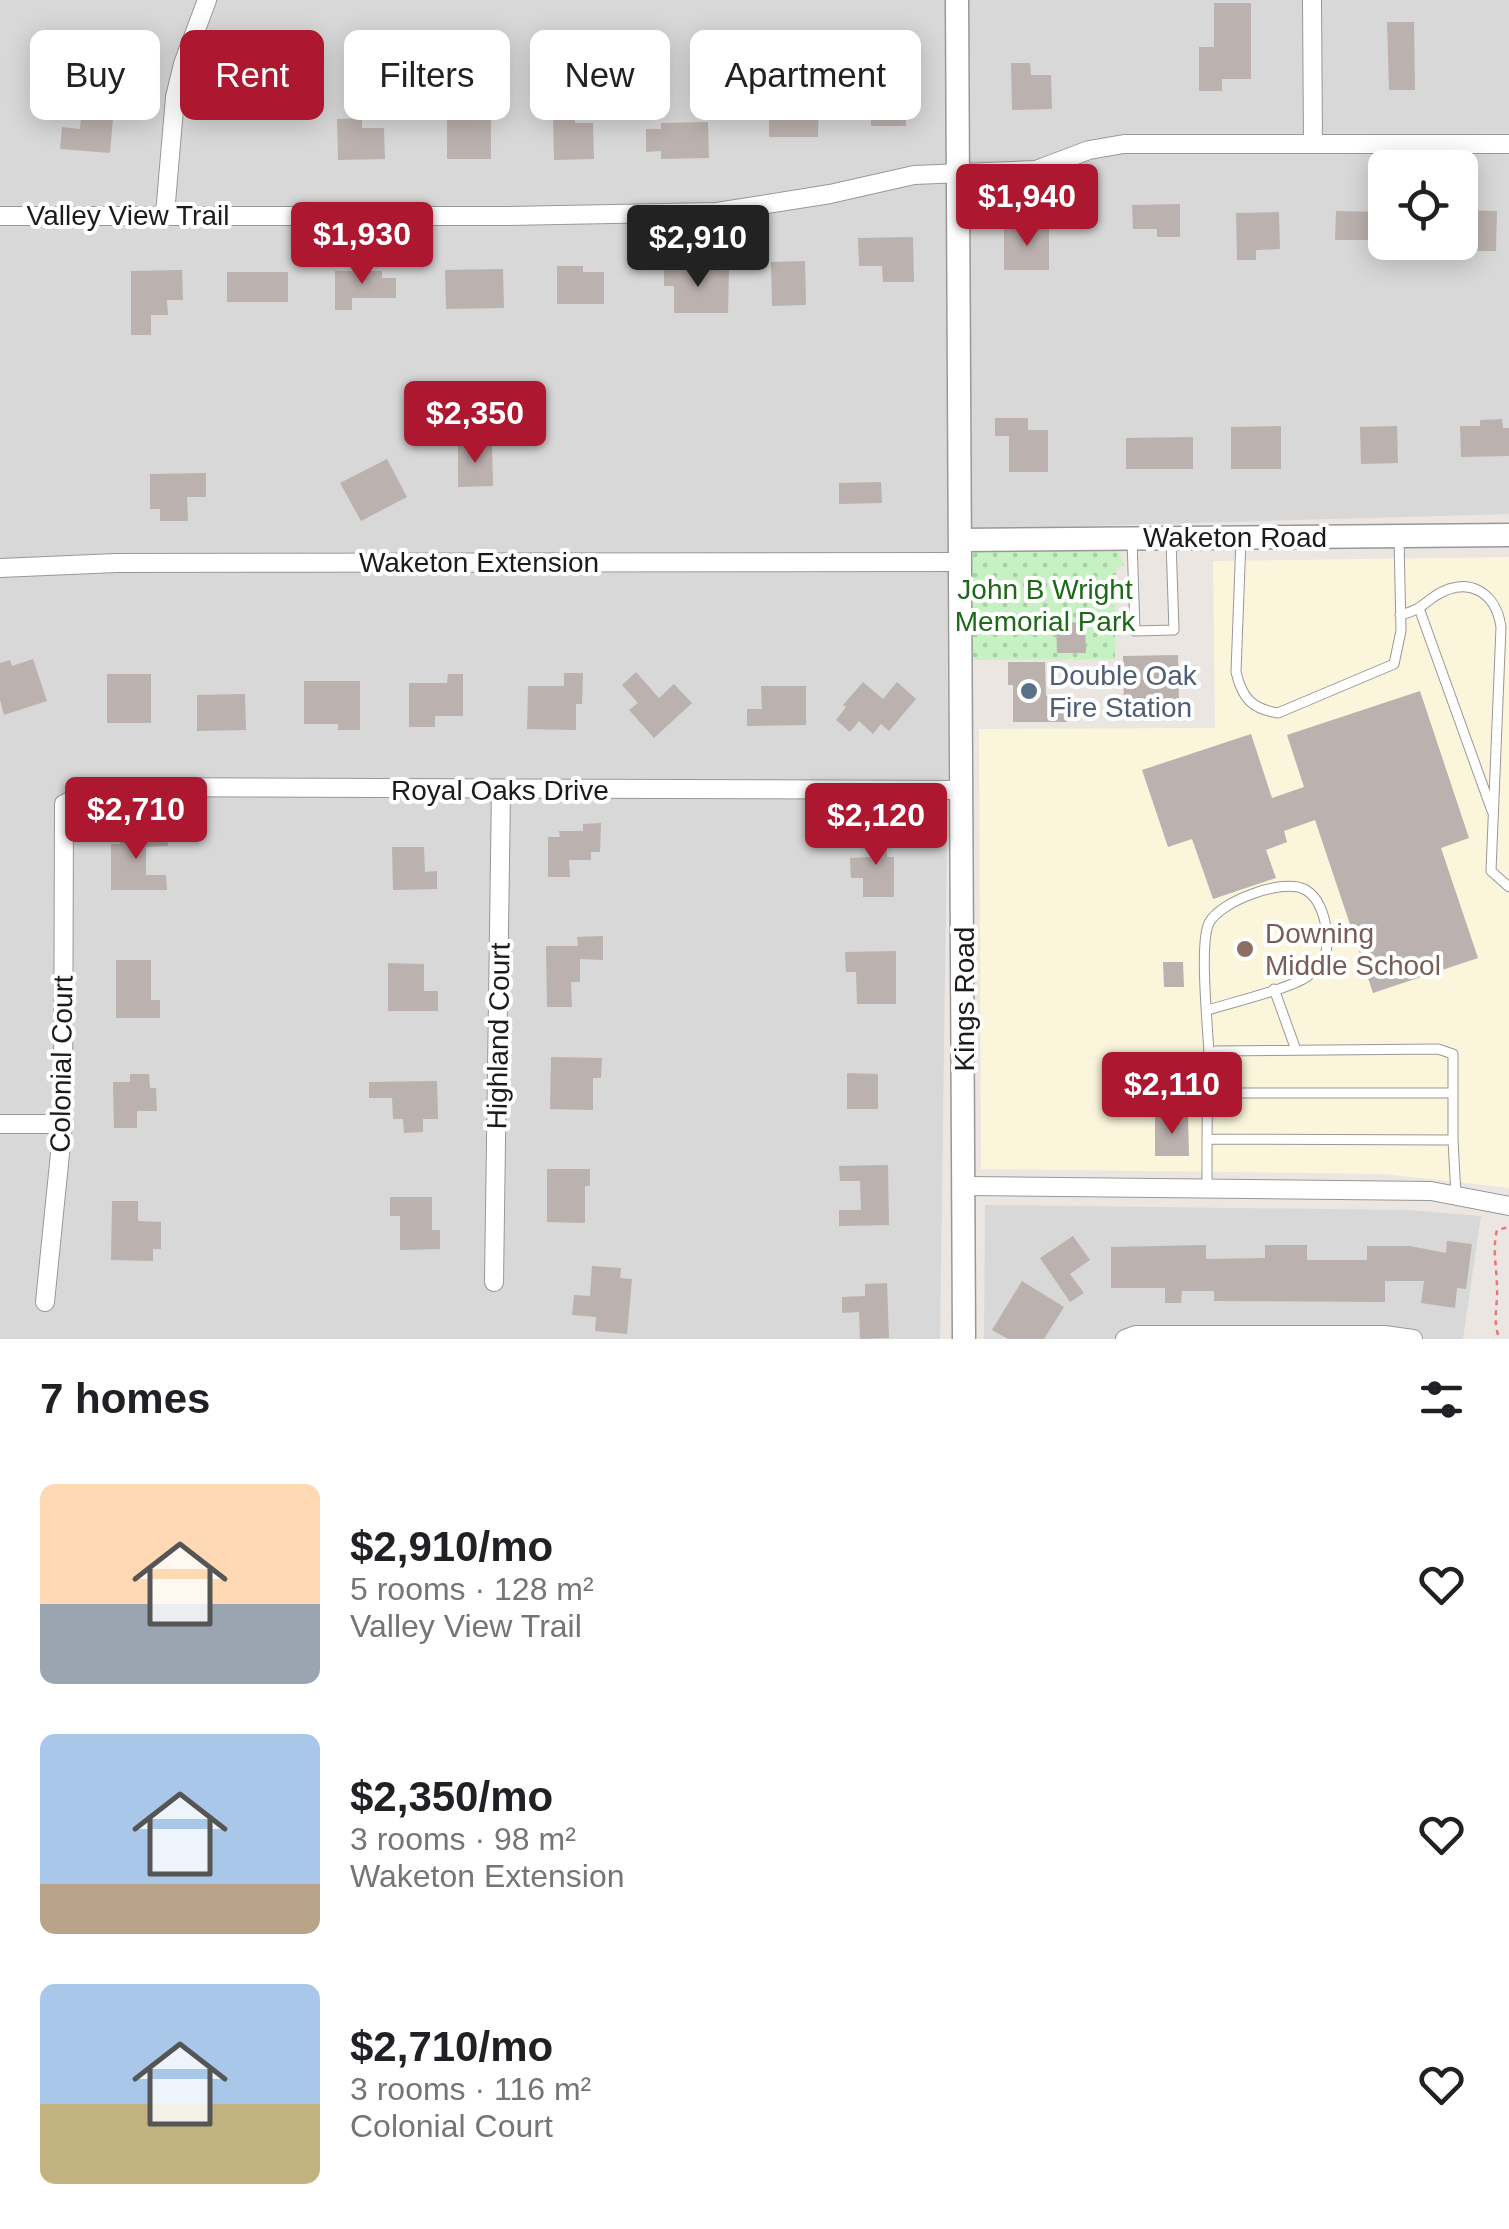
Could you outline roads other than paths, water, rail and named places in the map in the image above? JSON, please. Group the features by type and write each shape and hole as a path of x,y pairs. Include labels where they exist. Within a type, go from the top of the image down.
{"street":[{"path":"165,214 175,98 186,54 207,0"},
{"name":"Kings Road","path":"957,0 964,1339"},
{"path":"1312,0 1313,144"},
{"name":"Valley View Trail","path":"0,216 717,212 830,194 914,175 1036,170 1089,150 1124,144 1509,144"},
{"name":"Waketon Road","path":"959,551 1132,538 1509,535"},
{"name":"Waketon Extension","path":"0,568 959,551"},
{"name":"Royal Oaks Drive","path":"65,824 64,804 100,786 960,790"},
{"name":"Highland Court","path":"494,1282 501,790"},
{"name":"Colonial Court","path":"46,1302 63,1124 65,824"},
{"path":"0,1124 63,1124"},
{"path":"964,1186 1431,1191 1509,1206"},
{"path":"1125,1339 1136,1335 1384,1335 1413,1339"}],"lane":[{"path":"1241,537 1236,672 1248,702 1261,710 1278,712 1394,664 1399,648 1398,536"},
{"path":"1132,538 1135,631 1174,630 1172,538"},
{"path":"1400,615 1420,611 1434,597 1466,587 1483,592 1498,608 1491,871 1507,880"},
{"path":"1420,611 1493,814"},
{"path":"1207,1189 1208,924 1220,910 1241,898 1294,884 1310,891 1322,911 1328,933 1324,960 1307,978 1208,1010"},
{"path":"1274,989 1296,1050"},
{"path":"1210,1054 1447,1050 1453,1054 1456,1196"},
{"path":"1208,1094 1453,1092"},
{"path":"1207,1139 1453,1140"}],"place":[{"name":"Double Oak Fire Station","path":"1029,691"},
{"name":"Downing Middle School","path":"1245,949"}],"park label":[{"name":"John B Wright Memorial Park","path":"1045,605"}]}
